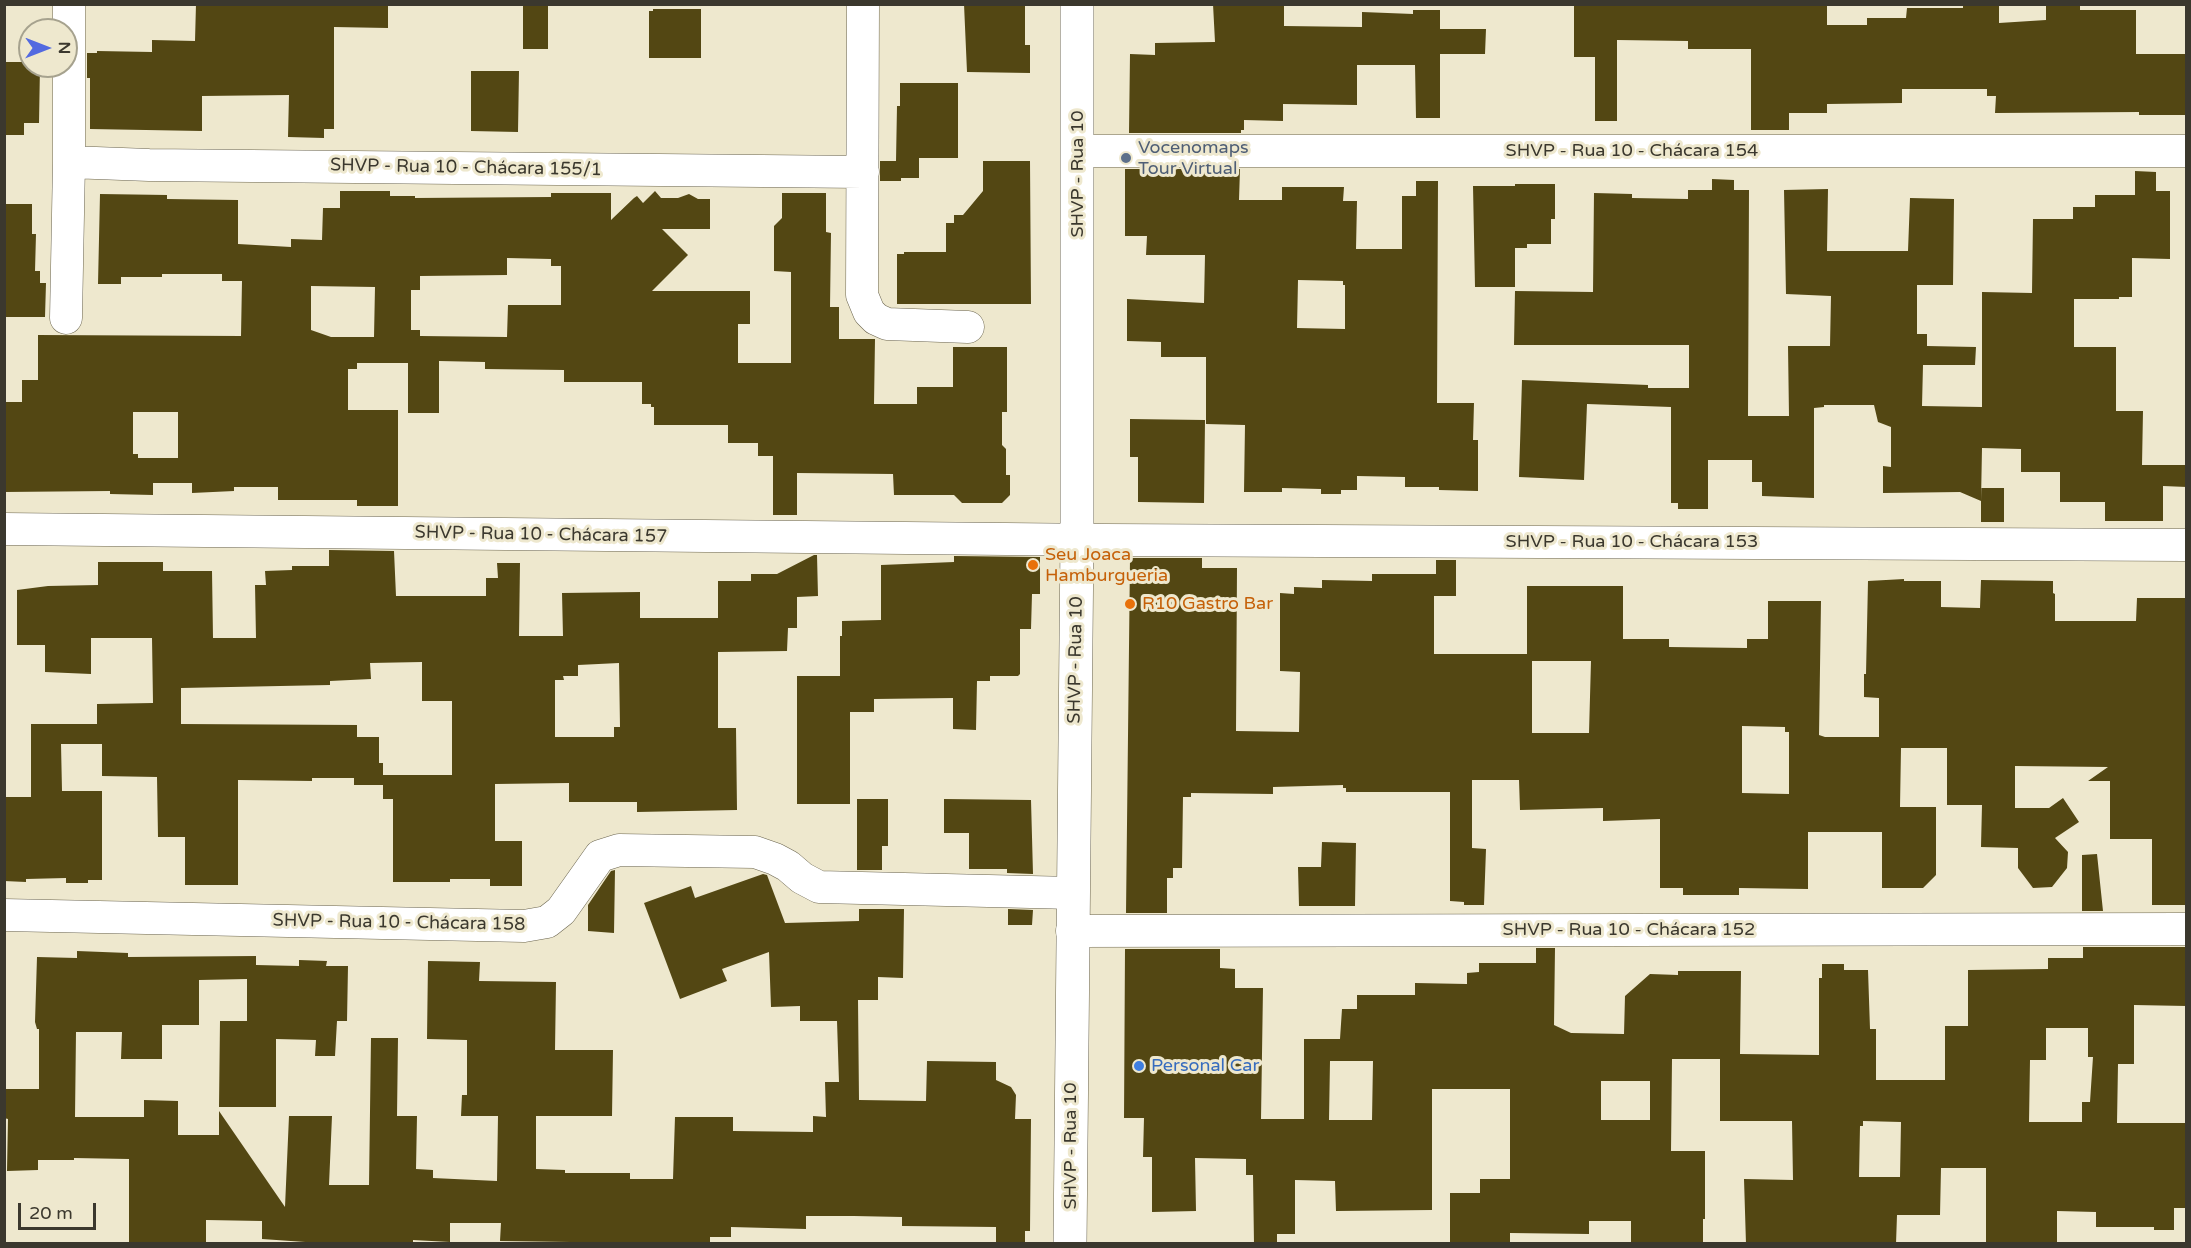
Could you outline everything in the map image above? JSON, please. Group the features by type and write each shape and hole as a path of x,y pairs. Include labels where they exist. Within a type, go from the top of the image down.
{"street":[{"path":"66,318 69,4"},
{"path":"863,4 862,295 869,312 876,320 887,324 968,327"},
{"name":"SHVP - Rua 10","path":"1070,1244 1077,539 1077,4"},
{"name":"SHVP - Rua 10 - Chácara 154","path":"1078,151 2187,151"},
{"name":"SHVP - Rua 10 - Chácara 155/1","path":"69,162 863,172"},
{"name":"SHVP - Rua 10 - Chácara 157","path":"4,530 1077,539"},
{"name":"SHVP - Rua 10 - Chácara 153","path":"1077,539 2187,545"},
{"name":"SHVP - Rua 10 - Chácara 158","path":"4,915 474,927 524,926 547,922 561,911 600,856 619,850 755,852 788,866 802,878 819,887 1073,893"},
{"name":"SHVP - Rua 10 - Chácara 152","path":"1072,931 2187,929"}],"building":[{"path":"196,4 388,4 388,28 334,27 334,129 324,129 324,138 288,137 289,95 202,96 202,131 90,129 90,78 87,78 87,53 97,53 97,51 152,52 152,40 195,41"},
{"path":"523,4 548,4 548,49 523,49"},
{"path":"964,4 1025,4 1025,45 1030,45 1030,73 967,72"},
{"path":"1213,4 1284,4 1284,26 1362,27 1362,12 1413,14 1413,10 1440,10 1440,29 1486,29 1485,54 1440,54 1440,118 1416,118 1415,65 1357,65 1357,105 1283,104 1283,121 1244,120 1244,130 1241,130 1241,133 1129,133 1130,54 1155,55 1155,43 1215,42"},
{"path":"1574,4 1827,4 1827,25 1867,25 1867,18 1906,18 1907,8 1963,8 1963,4 1999,4 1999,23 2046,20 2046,4 2080,4 2080,10 2136,10 2136,54 2187,54 2187,115 2139,115 2139,112 1995,113 1996,96 1987,96 1987,89 1902,89 1902,103 1827,104 1827,113 1789,113 1789,130 1751,130 1751,49 1688,49 1688,41 1617,40 1617,121 1595,121 1595,57 1574,57"},
{"path":"653,9 701,9 701,58 649,58 649,11"},
{"path":"4,62 18,62 18,78 40,78 39,123 24,123 24,135 4,135"},
{"path":"471,71 519,71 518,132 471,131"},
{"path":"900,83 958,83 958,158 919,158 919,178 880,181 880,161 896,161 897,106 900,106"},
{"path":"983,161 1030,161 1031,304 897,304 897,254 946,252 946,223 954,223 954,215 963,215 983,191"},
{"path":"1125,169 1240,169 1239,200 1282,200 1282,187 1344,187 1343,201 1357,201 1356,249 1402,249 1402,196 1416,196 1416,181 1438,181 1437,403 1474,403 1473,440 1478,440 1478,491 1439,490 1439,487 1405,487 1405,477 1357,476 1357,490 1341,490 1341,494 1321,494 1321,489 1282,488 1282,492 1244,492 1245,425 1206,424 1206,357 1161,357 1161,342 1127,341 1127,299 1204,303 1205,255 1146,255 1147,236 1125,236","holes":["1298,280 1343,281 1345,285 1345,329 1297,328"]},
{"path":"2135,171 2156,172 2156,191 2170,191 2170,259 2132,258 2132,297 2074,299 2074,347 2116,347 2116,411 2143,411 2142,465 2187,465 2187,487 2163,486 2163,521 2105,521 2105,502 2060,502 2060,472 2021,472 2021,449 1982,448 1981,501 1960,492 1883,493 1883,466 1891,467 1891,427 1878,422 1874,405 1824,405 1824,407 1814,408 1814,498 1762,496 1762,482 1752,482 1752,460 1708,460 1708,509 1678,509 1678,503 1671,503 1671,407 1587,404 1584,480 1519,477 1522,380 1648,385 1648,388 1689,388 1689,345 1514,345 1515,291 1593,292 1594,193 1632,194 1632,198 1688,199 1688,190 1712,190 1712,179 1734,180 1734,190 1749,190 1748,416 1789,416 1788,346 1830,346 1831,296 1786,294 1784,190 1828,189 1827,251 1908,251 1910,198 1954,199 1953,285 1917,285 1917,334 1927,334 1927,346 1976,347 1975,365 1923,365 1922,406 1982,407 1982,292 2032,293 2033,219 2073,219 2073,207 2095,207 2095,195 2135,195"},
{"path":"1515,184 1555,184 1555,219 1551,219 1551,244 1527,244 1527,248 1515,248 1515,287 1475,287 1473,186 1515,186"},
{"path":"340,191 390,191 390,196 415,196 415,198 551,197 551,193 611,193 611,220 637,196 643,203 655,191 661,198 678,198 689,194 698,199 710,199 710,229 662,229 688,255 652,291 750,291 750,324 738,324 738,363 791,363 791,272 774,271 774,226 782,218 782,193 826,193 826,232 831,233 830,307 839,307 839,339 875,339 874,404 917,404 917,387 953,387 953,347 1007,347 1007,412 1002,412 1002,445 1006,449 1006,475 1010,475 1010,495 1002,503 962,503 954,495 894,495 893,474 797,473 797,515 773,515 773,456 758,456 758,443 728,443 728,425 654,425 654,407 651,407 651,404 642,404 642,382 564,382 564,370 485,369 485,362 439,361 439,413 408,413 408,363 357,363 357,369 348,369 348,410 398,410 398,506 357,506 357,500 278,500 278,487 234,487 234,491 192,493 192,483 153,483 153,495 110,494 110,491 4,492 4,402 22,402 22,380 38,380 38,335 241,336 242,281 222,281 222,274 162,274 162,277 121,277 121,284 98,284 100,194 167,195 167,199 238,200 238,244 291,247 291,239 322,240 323,208 340,208","holes":["507,258 551,259 551,266 561,266 561,305 508,305 507,337 420,336 420,330 411,330 411,290 420,290 420,276 507,275","311,286 375,287 374,337 331,337 311,330","133,412 178,412 178,458 138,458 138,454 133,454"]},
{"path":"4,204 32,204 32,234 36,234 35,271 40,271 40,283 46,283 45,317 4,317"},
{"path":"1130,419 1205,420 1204,503 1138,502 1138,457 1130,457"},
{"path":"1981,488 2004,488 2004,522 1981,522"},
{"path":"329,550 394,551 396,596 486,596 486,578 498,578 497,563 520,563 519,636 563,636 562,593 640,592 640,618 718,618 718,581 751,581 751,574 777,574 814,555 817,555 818,596 797,597 797,628 788,628 787,651 718,652 718,728 736,728 737,810 637,812 637,802 569,802 569,783 495,784 495,841 522,841 522,886 490,886 490,879 393,882 393,799 383,799 383,785 354,785 354,778 312,778 312,781 238,780 238,885 185,885 185,837 158,837 157,777 102,776 102,744 61,744 62,791 102,791 102,880 88,880 88,883 66,883 66,878 26,879 26,882 4,881 4,797 31,797 31,724 97,724 97,704 153,703 152,638 91,638 91,674 45,672 45,645 17,645 17,590 48,586 98,585 98,562 163,562 163,571 212,571 213,638 256,638 255,585 266,585 265,571 292,570 292,566 329,566","holes":["422,662 422,701 452,701 452,775 383,775 383,763 379,763 379,737 357,737 357,725 181,724 181,688 330,685 330,681 371,679 370,663","619,663 620,727 614,727 614,737 555,737 555,680 564,680 563,676 578,676 578,665"]},
{"path":"954,556 1040,557 1040,594 1032,594 1031,629 1020,629 1020,674 1018,676 990,676 990,681 977,681 976,730 953,729 953,698 874,699 874,712 850,712 850,804 797,804 797,676 840,676 842,621 881,620 881,565 954,562"},
{"path":"1130,558 1202,558 1202,568 1237,568 1236,731 1299,732 1300,672 1280,671 1280,593 1294,594 1294,587 1322,588 1322,580 1372,581 1372,574 1436,574 1436,560 1456,560 1456,596 1434,596 1434,654 1527,654 1527,586 1623,586 1623,639 1669,639 1669,647 1747,648 1747,639 1768,639 1768,601 1821,601 1819,735 1825,737 1879,737 1879,698 1864,697 1868,581 1904,579 1904,581 1941,581 1941,607 1980,608 1981,580 2053,581 2055,621 2136,621 2137,598 2187,598 2187,905 2152,905 2152,839 2110,839 2110,781 2088,781 2108,767 2015,766 2015,808 2049,808 2063,798 2079,822 2055,838 2068,852 2067,868 2052,887 2033,888 2018,868 2018,848 1981,847 1982,805 1947,805 1947,748 1901,748 1900,807 1936,807 1936,875 1923,888 1882,888 1882,832 1808,832 1808,889 1739,888 1739,895 1683,895 1683,888 1660,888 1660,819 1603,821 1603,808 1520,810 1519,780 1472,780 1472,848 1486,849 1484,905 1464,905 1464,902 1450,901 1450,792 1346,792 1343,785 1273,787 1273,794 1191,793 1191,797 1183,797 1182,868 1173,868 1173,878 1167,878 1167,913 1126,913","holes":["1532,661 1591,661 1589,733 1532,733","1742,726 1785,727 1785,732 1789,732 1789,794 1742,793"]},
{"path":"857,799 888,799 888,846 882,846 882,870 857,870"},
{"path":"944,799 1031,800 1033,874 1007,873 1007,869 969,869 969,833 944,833"},
{"path":"1322,842 1356,843 1355,906 1299,906 1298,867 1321,867"},
{"path":"2097,854 2103,911 2082,911 2082,855"},
{"path":"615,870 614,933 588,931 588,905 611,871"},
{"path":"763,874 767,875 785,923 859,921 859,909 904,909 903,978 878,977 878,1000 858,1000 859,1100 926,1101 927,1061 996,1062 996,1080 1011,1087 1016,1095 1015,1119 1031,1119 1030,1231 1025,1231 1025,1244 996,1244 996,1227 902,1226 902,1217 806,1216 806,1229 731,1227 731,1237 710,1237 710,1244 500,1241 501,1223 450,1223 450,1242 413,1240 413,1244 334,1244 262,1239 262,1221 206,1220 206,1244 129,1244 129,1159 38,1160 38,1170 7,1171 8,1119 4,1118 4,1089 39,1089 39,1029 35,1022 37,957 77,958 77,951 128,953 128,957 256,956 256,965 299,966 299,960 327,961 326,966 348,966 347,1021 337,1021 335,1056 315,1056 316,1040 276,1039 276,1107 219,1107 220,1021 247,1021 247,979 199,980 199,1025 162,1025 162,1059 121,1059 122,1032 76,1032 75,1117 144,1117 144,1100 178,1101 178,1135 219,1135 219,1111 285,1207 289,1116 332,1116 329,1185 369,1185 371,1038 398,1038 397,1116 417,1116 416,1169 433,1170 433,1178 497,1181 498,1116 461,1116 462,1095 467,1095 467,1040 427,1039 428,961 480,962 479,981 556,982 555,1050 613,1050 612,1116 536,1116 536,1169 565,1170 565,1173 630,1173 630,1179 673,1179 675,1117 733,1117 733,1131 813,1132 813,1116 826,1117 825,1082 839,1082 837,1021 800,1021 800,1006 771,1007 769,952 722,969 727,981 680,999 644,903 691,886 695,898"},
{"path":"1008,909 1033,910 1032,925 1008,925"},
{"path":"2083,947 2187,947 2187,1006 2134,1005 2134,1064 2118,1064 2117,1123 2187,1123 2187,1208 2174,1208 2174,1230 2154,1230 2154,1227 2096,1227 2096,1212 2057,1211 2057,1244 1986,1244 1986,1168 1941,1168 1940,1215 1897,1215 1896,1244 1746,1244 1744,1179 1793,1180 1792,1121 1720,1121 1720,1059 1672,1059 1671,1151 1705,1151 1703,1244 1631,1244 1631,1221 1589,1221 1589,1234 1510,1233 1510,1244 1450,1244 1450,1193 1480,1193 1480,1179 1510,1179 1510,1089 1432,1089 1432,1210 1336,1211 1335,1181 1295,1180 1295,1234 1277,1234 1277,1244 1254,1244 1253,1175 1246,1175 1246,1159 1195,1158 1196,1211 1152,1212 1152,1157 1143,1157 1144,1118 1124,1118 1125,949 1220,949 1220,968 1235,969 1235,988 1263,988 1261,1119 1304,1119 1304,1039 1340,1039 1342,1009 1357,1009 1357,995 1415,995 1415,983 1467,984 1467,973 1479,972 1479,963 1536,963 1536,948 1555,948 1554,1025 1571,1033 1624,1034 1625,996 1650,974 1678,975 1678,971 1741,971 1740,1054 1819,1055 1819,978 1822,978 1822,964 1844,964 1844,970 1868,970 1870,1029 1876,1029 1876,1080 1945,1080 1945,1026 1968,1026 1968,970 2048,969 2048,958 2083,958","holes":["2046,1028 2088,1028 2088,1057 2093,1057 2090,1102 2082,1102 2082,1122 2029,1122 2030,1060 2046,1060","1330,1061 1373,1061 1372,1120 1329,1120","1601,1081 1650,1081 1650,1120 1601,1120","1863,1121 1901,1122 1900,1177 1859,1177 1860,1126 1863,1126"]}],"place":[{"name":"Vocenomaps Tour Virtual","path":"1126,158"},
{"name":"Seu Joaca Hamburgueria","path":"1033,565"},
{"name":"R10 Gastro Bar","path":"1130,604"},
{"name":"Personal Car","path":"1139,1066"}]}
